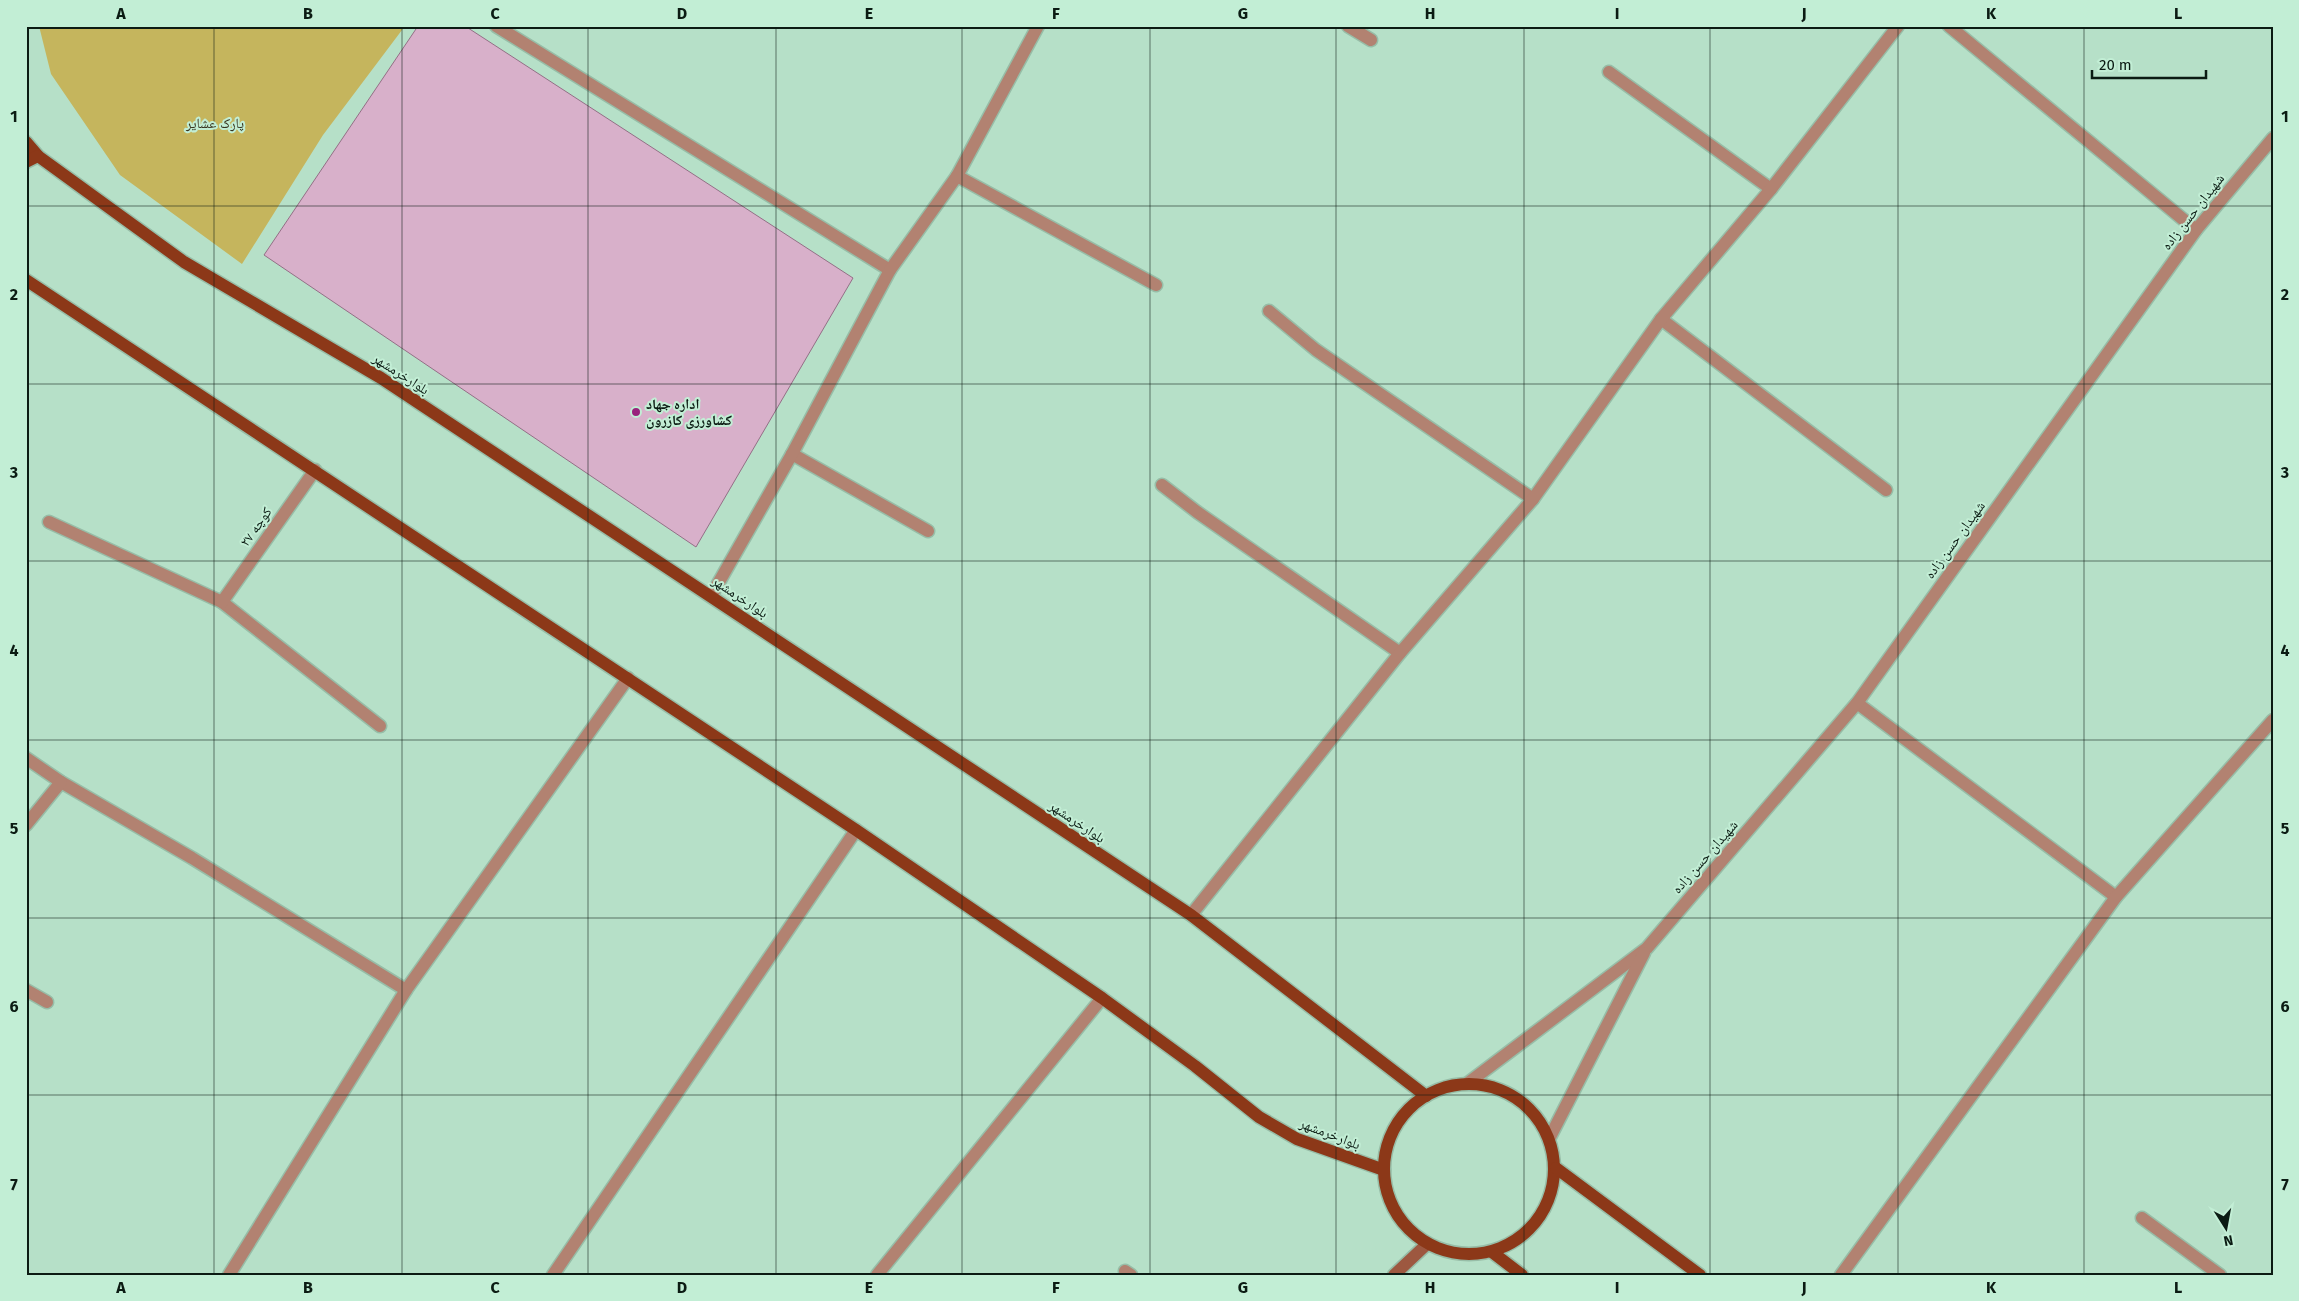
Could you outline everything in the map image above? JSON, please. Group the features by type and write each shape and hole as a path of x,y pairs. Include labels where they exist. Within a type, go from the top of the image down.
{"main road":[{"name":"بلوارخرمشهر","path":"26,142 38,156 184,262 381,378 1191,915 1426,1096"},
{"path":"26,162 38,156"},
{"name":"بلوارخرمشهر","path":"26,280 316,470 856,830 1102,998 1195,1066 1259,1117 1297,1139 1384,1170"},
{"path":"1468,1083 1491,1086 1512,1095 1530,1108 1543,1125 1549,1139 1556,1168 1553,1190 1544,1211 1531,1229 1513,1243 1492,1252 1463,1254 1448,1252 1427,1244 1409,1230 1395,1213 1387,1192 1384,1170 1386,1148 1395,1127 1408,1109 1426,1096 1447,1087 1468,1083"},
{"path":"1556,1168 1700,1275"},
{"path":"1394,1275 1427,1244"},
{"path":"1492,1252 1522,1275"}],"street":[{"path":"496,26 890,270"},
{"path":"711,596 792,454 890,270 957,176 1038,26"},
{"path":"1348,26 1371,40"},
{"path":"1191,915 1400,653 1533,499 1661,319 1771,189 1898,26"},
{"path":"1949,26 2196,230"},
{"path":"1609,72 1771,189"},
{"name":"شهیدان حسن زاده","path":"1468,1083 1647,948 1857,702 2196,230 2273,138"},
{"path":"957,176 1156,285"},
{"path":"1269,311 1316,350 1533,499"},
{"path":"1661,319 1886,490"},
{"path":"792,454 928,531"},
{"name":"کوچه ۲۷","path":"222,602 316,470"},
{"path":"1162,485 1197,512 1400,653"},
{"path":"49,522 222,602 380,726"},
{"path":"230,1275 406,990 628,678"},
{"path":"1857,702 2116,897"},
{"path":"1841,1275 2116,897 2273,720"},
{"path":"26,758 61,782 192,858 406,990"},
{"path":"26,825 61,782"},
{"path":"553,1275 856,830"},
{"name":"شهیدان حسن زاده","path":"1549,1139 1647,948"},
{"path":"26,990 47,1002"},
{"path":"877,1275 1102,998"},
{"path":"2142,1218 2220,1275"}],"green space":[{"name":"پارک عشایر","path":"39,26 405,26 323,135 242,264 120,175 51,74"}],"building":[{"name":"اداره جهاد کشاورزی کازرون","path":"418,26 465,26 853,278 696,547 264,255"}],"place":[{"name":"اداره جهاد کشاورزی کازرون","path":"636,412"}]}
